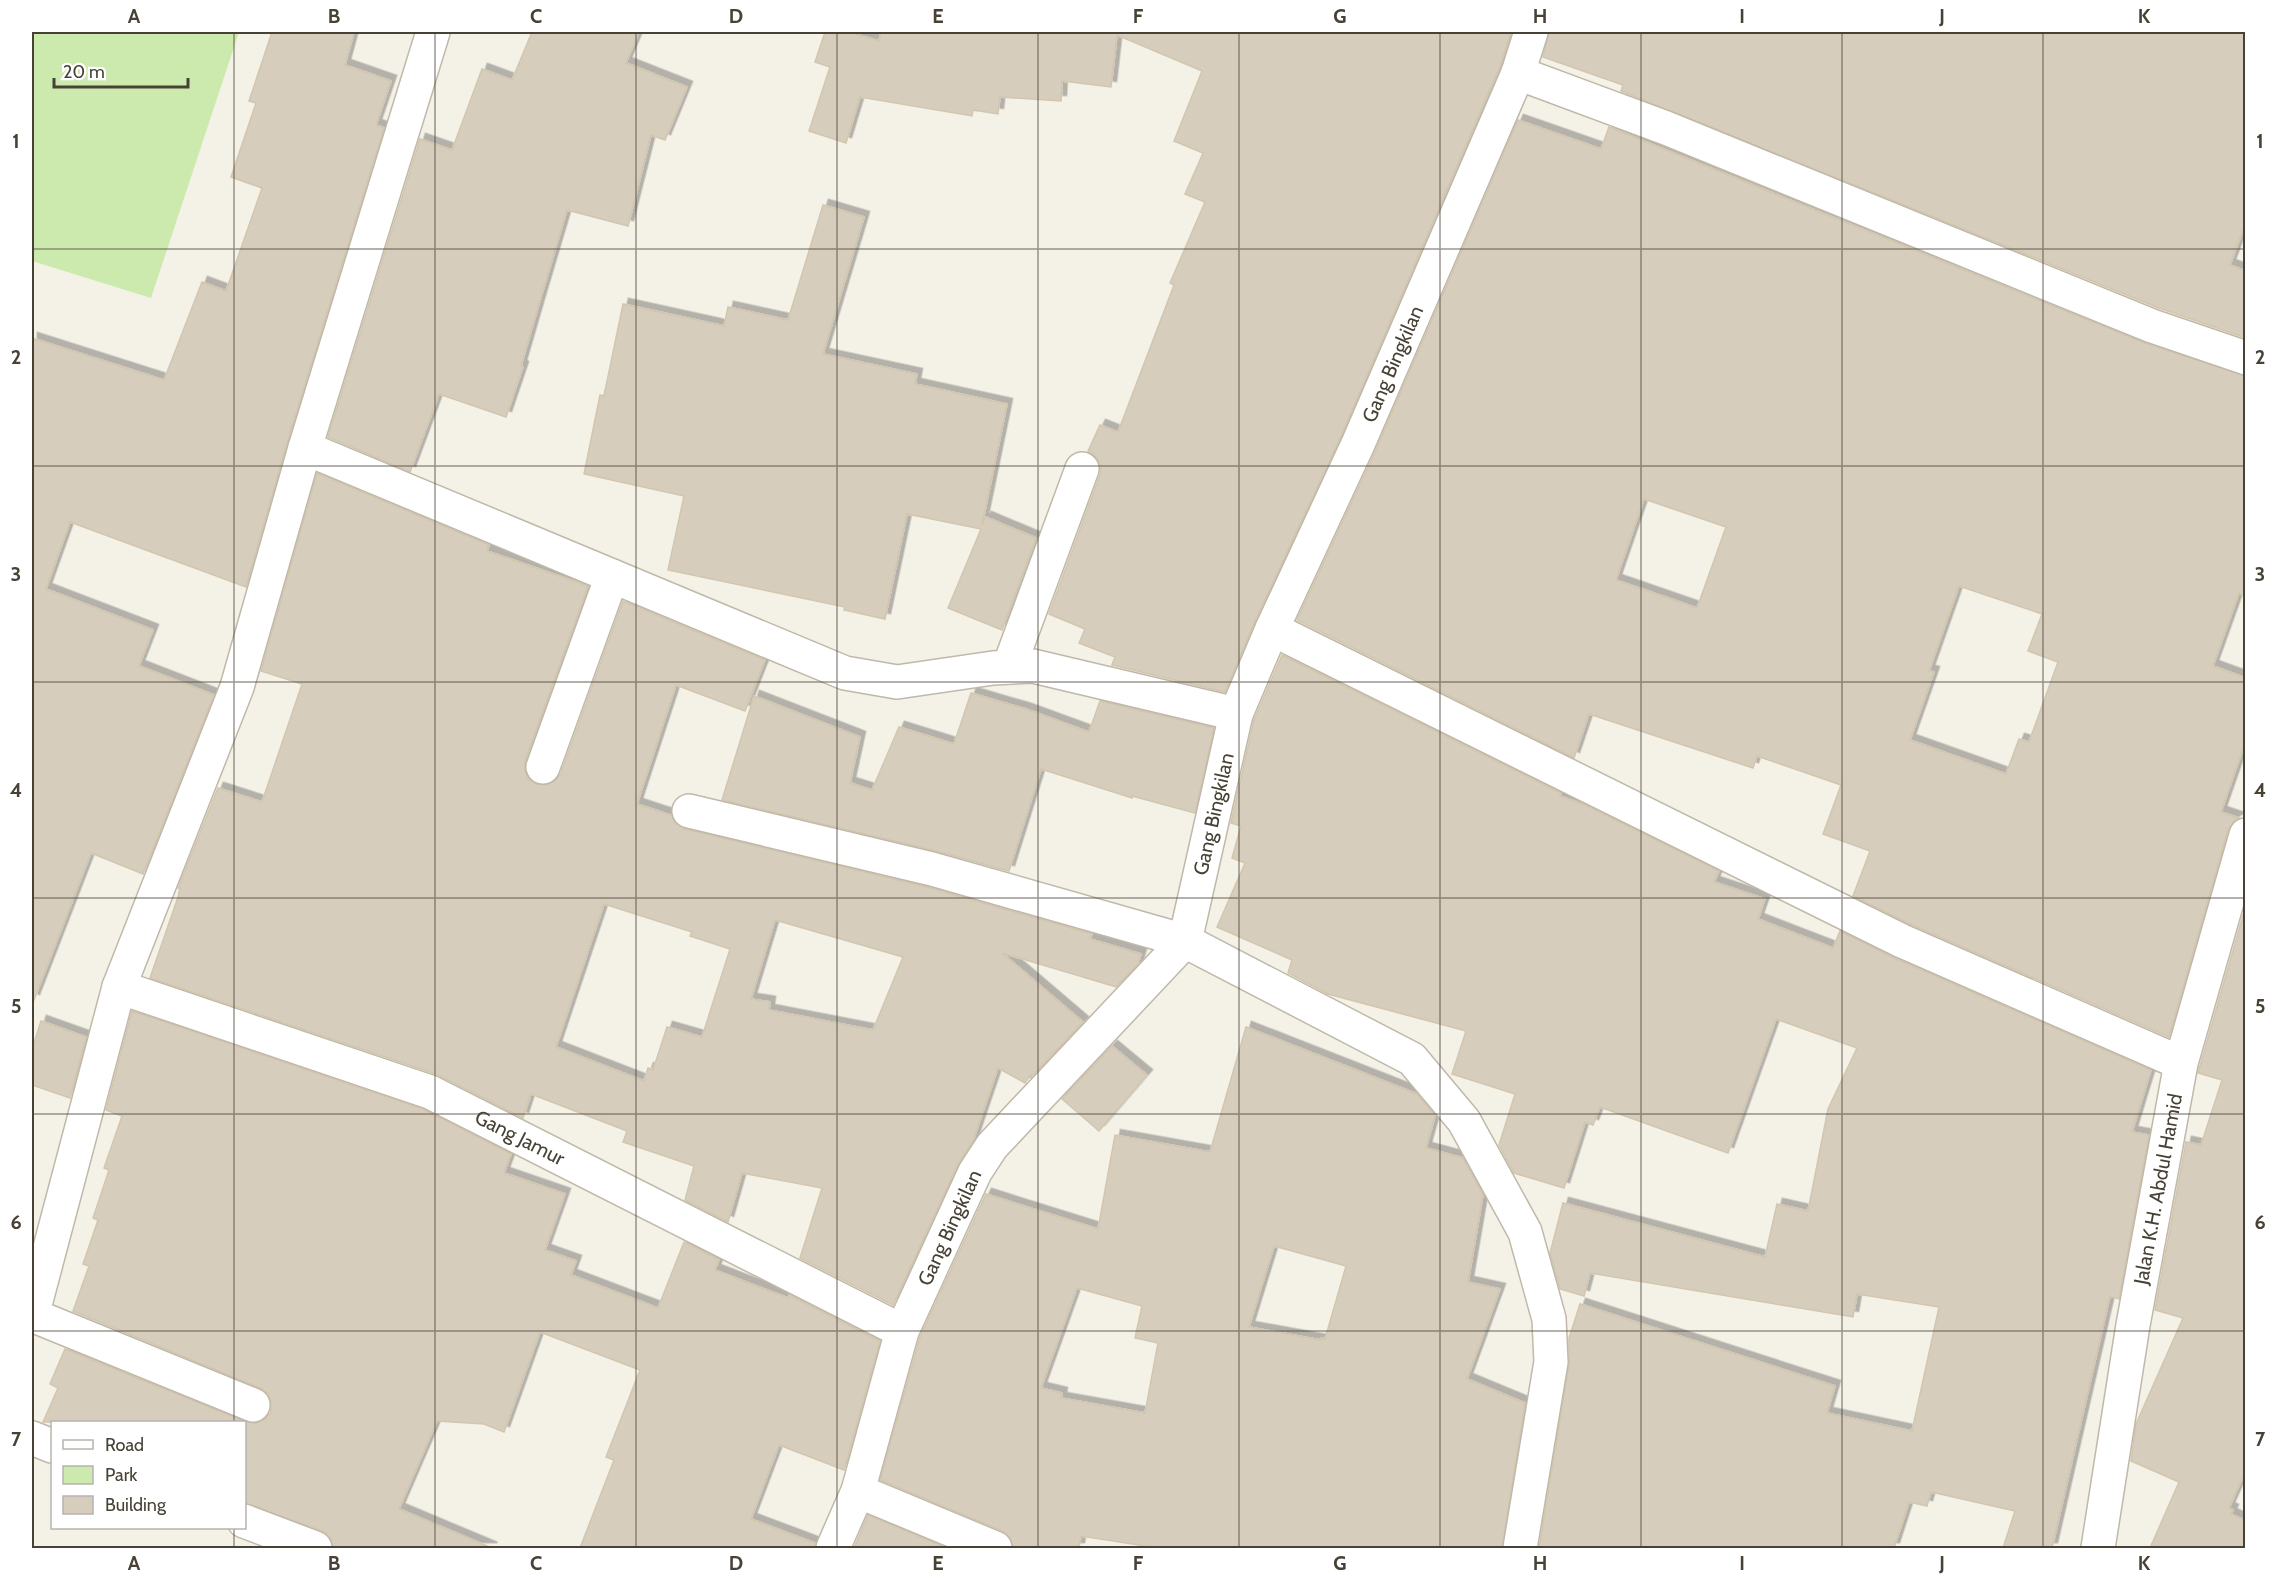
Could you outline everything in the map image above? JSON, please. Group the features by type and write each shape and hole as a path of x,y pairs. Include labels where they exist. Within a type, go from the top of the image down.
{"street":[{"path":"253,1406 32,1316 41,1235 119,987 237,687 305,448 433,32"},
{"name":"Gang Bingkilan","path":"833,1548 858,1491 902,1331 975,1172 992,1146 1185,941 1236,714 1272,629 1358,444 1518,73 1531,32"},
{"path":"1518,73 1666,128 2152,326 2246,358"},
{"path":"305,448 845,673 897,682 951,673 1033,666 1236,714"},
{"path":"1008,667 1082,469"},
{"path":"543,767 612,576"},
{"path":"1272,629 1902,941 2181,1063"},
{"path":"689,812 933,868 1185,941 1412,1059 1464,1121 1524,1232 1549,1319 1551,1362 1520,1548"},
{"name":"Jalan K.H. Abdul Hamid","path":"2098,1548 2133,1325 2181,1063 2246,835"},
{"name":"Gang Jamur","path":"119,987 430,1092 902,1331"},
{"path":"32,1438 51,1446"},
{"path":"858,1491 995,1548"},
{"path":"246,1522 315,1548"}],"green space":[{"path":"32,32 239,32 151,298 32,261"}],"building":[{"path":"272,32 354,32 345,65 391,81 376,125 384,128 287,443 246,587 70,522 46,589 153,630 139,666 214,695 143,874 91,853 34,1000 32,999 32,338 164,380 202,282 226,291 262,188 231,177 256,103 249,101"},
{"path":"532,32 639,32 626,63 687,87 665,140 651,135 628,226 567,210 521,366 523,367 506,417 439,394 410,472 328,437 420,139 452,150 482,69 512,80"},
{"path":"825,32 849,32 879,41 881,32 1511,32 1500,66 1341,436 1255,621 1225,692 1112,665 1115,657 1079,643 1085,629 1049,614 1100,475 1101,466 1097,458 1088,451 1100,425 1118,432 1174,285 1170,283 1205,202 1185,194 1203,153 1174,141 1202,71 1117,35 1111,87 1062,81 1061,101 1000,97 998,114 973,110 972,116 860,97 846,143 809,131 830,67 815,62"},
{"path":"1549,32 2246,32 2246,222 2230,265 2246,271 2246,338 2159,308 1621,91 1623,85 1543,57"},
{"path":"1518,120 1601,149 1609,127 2145,343 2246,376 2246,596 2239,593 2213,666 2246,678 2246,740 2221,812 2239,818 2228,830 2169,1037 1910,924 1853,896 1870,851 1823,834 1841,785 1757,756 1753,768 1589,714 1574,758 1297,620 1375,452","holes":["1644,499 1726,527 1697,608 1616,580","1959,586 2042,614 2028,651 2058,662 2029,742 2019,739 2006,774 1910,740 1934,672 1929,671"]},
{"path":"823,205 864,217 823,354 917,374 915,384 1007,404 982,525 986,517 1036,538 1002,630 948,608 981,529 907,514 885,619 844,610 845,607 668,570 684,496 584,474 600,395 604,396 623,304 724,326 728,307 788,320"},
{"path":"317,473 489,545 487,551 588,586 525,761 528,779 536,784 547,785 555,781 561,773 623,601 765,660 745,711 676,685 637,804 671,815 676,824 685,829 927,887 1092,934 1090,939 1141,954 1138,964 1116,987 1002,953 1083,1022 1033,1075 1031,1074 1025,1083 998,1068 973,1141 958,1164 893,1305 800,1258 822,1188 742,1173 728,1222 685,1200 694,1166 623,1142 627,1131 531,1094 523,1118 436,1074 150,978 178,897 180,888 178,888 218,788 262,802 302,684 261,671","holes":["604,904 692,932 690,936 730,949 702,1037 667,1027 653,1070 648,1068 644,1081 556,1047","775,920 903,957 873,1030 769,1010 770,1002 751,999"]},
{"path":"1282,655 1561,793 1560,796 1585,805 1719,871 1714,882 1765,899 1758,919 1833,948 1840,931 1894,958 2151,1070 2132,1132 2149,1135 2119,1299 2110,1296 2052,1548 2003,1548 2015,1511 1931,1492 1927,1506 1909,1502 1894,1548 1539,1548 1569,1365 1569,1338 1580,1304 1835,1386 1827,1413 1912,1431 1939,1307 1857,1294 1853,1317 1590,1273 1584,1296 1560,1289 1550,1253 1563,1203 1765,1257 1777,1204 1808,1211 1828,1109 1857,1048 1776,1019 1728,1153 1600,1107 1593,1125 1585,1122 1564,1188 1514,1173 1499,1145 1515,1094 1452,1074 1466,1031 1328,994 1288,973 1292,960 1217,927 1245,863 1232,858 1241,826 1231,823 1254,720"},
{"path":"971,693 1026,709 1089,732 1100,701 1214,728 1195,813 1132,796 1132,798 1041,769 1009,871 936,851 722,800 754,696 860,737 850,783 872,790 899,727 954,744"},
{"path":"2246,905 2246,1470 2229,1508 2233,1510 2231,1514 2246,1521 2246,1548 2150,1548 2179,1482 2131,1461 2136,1424 2183,1318 2155,1310 2186,1142 2201,1145 2222,1080 2198,1073"},
{"path":"132,1011 423,1109 511,1154 504,1173 565,1194 545,1250 576,1261 571,1275 658,1308 684,1242 719,1260 715,1270 788,1298 789,1295 880,1341 844,1470 779,1445 751,1519 815,1543 815,1548 580,1548 614,1460 606,1457 640,1370 540,1332 504,1432 484,1424 437,1421 399,1509 492,1548 333,1548 330,1537 322,1531 246,1504 246,1422 255,1424 264,1420 271,1412 268,1394 260,1388 73,1311 89,1266 83,1264 98,1220 93,1218 109,1170 104,1168 122,1116 106,1110"},
{"path":"41,1021 86,1037 70,1098 32,1085 32,1049"},
{"path":"1246,1027 1417,1094 1435,1116 1426,1148 1463,1158 1483,1195 1468,1282 1500,1289 1467,1379 1525,1403 1502,1548 1158,1548 1081,1536 1079,1548 1013,1548 1010,1537 1002,1531 880,1480 920,1337 986,1194 1098,1229 1115,1135 1210,1152","holes":["1274,1246 1346,1266 1325,1339 1249,1327","1077,1288 1142,1306 1135,1338 1158,1343 1145,1413 1061,1398 1062,1393 1041,1388"]},
{"path":"1112,1046 1147,1075 1099,1131 1062,1099"},
{"path":"65,1349 244,1421 43,1422 58,1388 50,1384"},
{"path":"868,1515 947,1548 854,1548"}]}
